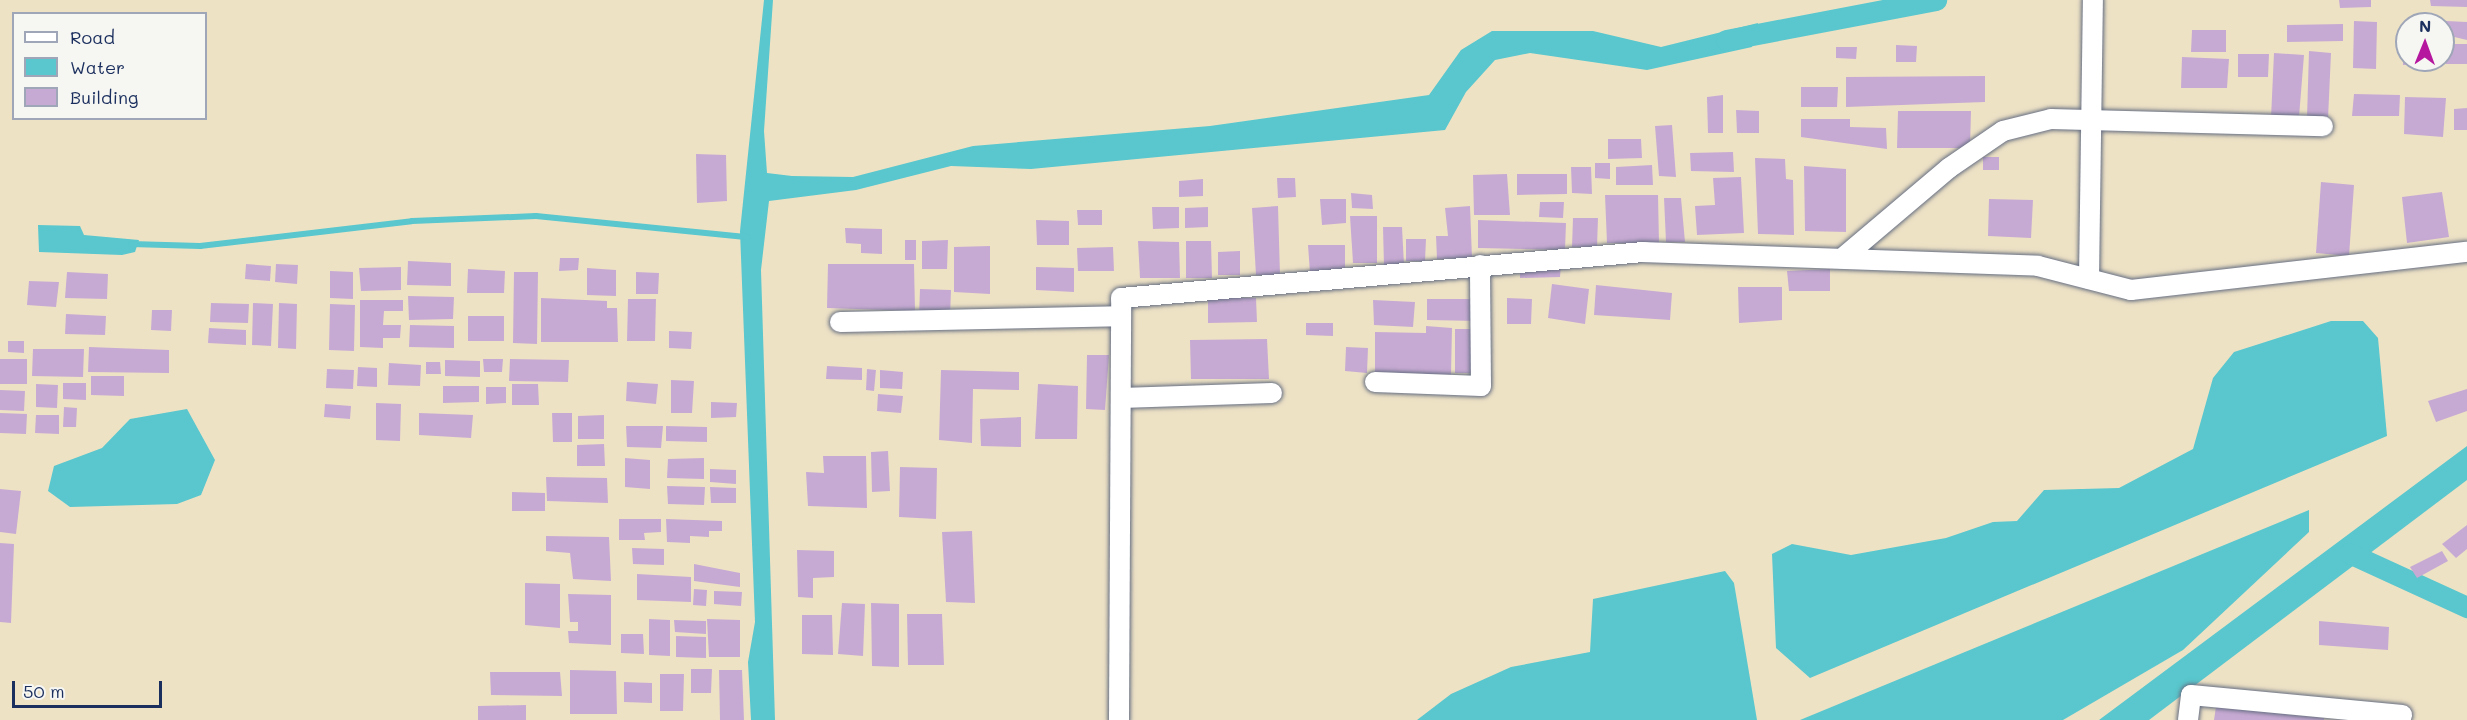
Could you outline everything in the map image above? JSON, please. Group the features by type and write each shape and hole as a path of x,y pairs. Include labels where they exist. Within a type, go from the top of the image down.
{"street":[{"path":"2089,279 2093,0"},
{"path":"1845,256 1949,168 2002,131 2051,119 2323,126"},
{"path":"1119,720 1121,298 1644,252 1845,256 2038,266 2131,290 2467,252"},
{"path":"1375,382 1481,386 1480,265"},
{"path":"840,322 1121,316"},
{"path":"1120,398 1272,393"},
{"path":"2188,720 2191,695 2402,715"}],"water":[{"path":"764,0 773,0 764,131 767,173 792,176 853,177 973,146 1210,126 1429,95 1461,50 1492,31 1593,31 1661,47 1758,23 1752,47 1647,70 1530,53 1495,60 1466,92 1445,130 1031,169 951,166 856,190 769,201 761,270 775,720 751,720 748,662 755,622 740,231"},
{"path":"38,225 80,226 84,235 139,240 135,252 122,255 39,252"},
{"path":"2331,321 2363,321 2378,338 2387,436 1810,678 1776,648 1772,554 1792,544 1851,555 1946,538 1993,522 2017,521 2044,490 2119,488 2193,449 2213,378 2234,352"},
{"path":"187,409 215,460 201,495 177,504 70,507 48,491 54,466 102,448 130,419"},
{"path":"2467,446 2467,480 2149,720 2099,720"},
{"path":"2309,510 2309,532 2183,650 2063,720 1800,720"},
{"path":"1725,571 1734,583 1757,720 1417,720 1451,694 1511,667 1590,652 1593,599"}],"building":[{"path":"2339,0 2371,0 2371,7 2340,8"},
{"path":"2430,0 2467,0 2467,7 2431,6"},
{"path":"2354,21 2377,22 2376,69 2353,68"},
{"path":"2455,21 2467,22 2467,40 2455,37"},
{"path":"2343,24 2343,41 2287,42 2287,25"},
{"path":"2192,30 2226,30 2226,52 2191,52"},
{"path":"2455,44 2467,44 2467,64 2455,64"},
{"path":"1896,45 1917,46 1916,62 1896,62"},
{"path":"1836,47 1857,47 1856,59 1836,58"},
{"path":"2309,51 2331,53 2328,119 2307,118"},
{"path":"2274,53 2304,55 2299,117 2271,118"},
{"path":"2238,54 2269,54 2268,77 2238,77"},
{"path":"2182,57 2229,59 2227,88 2181,88"},
{"path":"1985,76 1985,102 1846,107 1846,77"},
{"path":"1801,87 1838,87 1837,107 1801,107"},
{"path":"2354,94 2400,95 2399,116 2352,116"},
{"path":"1723,95 1723,133 1708,133 1707,97"},
{"path":"2405,97 2446,98 2443,137 2404,134"},
{"path":"2467,108 2467,130 2454,130 2454,109"},
{"path":"1736,110 1759,111 1759,133 1737,133"},
{"path":"1898,111 1971,111 1970,148 1897,148"},
{"path":"1801,119 1850,119 1850,127 1886,128 1887,149 1801,137"},
{"path":"1672,125 1676,177 1659,176 1655,126"},
{"path":"1608,139 1641,139 1642,158 1608,159"},
{"path":"1733,152 1734,172 1691,171 1690,153"},
{"path":"696,154 726,155 727,201 697,203"},
{"path":"1983,157 1999,157 1999,170 1983,170"},
{"path":"1755,158 1785,159 1786,179 1793,180 1794,235 1758,234"},
{"path":"1595,163 1610,163 1610,179 1595,178"},
{"path":"1652,165 1653,185 1616,185 1616,167"},
{"path":"1804,166 1846,169 1846,232 1805,231"},
{"path":"1571,167 1591,167 1592,194 1572,193"},
{"path":"1507,174 1510,215 1474,215 1473,175"},
{"path":"1517,174 1567,174 1567,194 1517,195"},
{"path":"1741,177 1744,233 1697,235 1695,206 1715,205 1713,178"},
{"path":"1277,178 1295,178 1296,197 1278,198"},
{"path":"1203,179 1203,196 1179,197 1179,181"},
{"path":"2321,182 2354,185 2349,256 2316,253"},
{"path":"2442,192 2449,237 2407,243 2402,197"},
{"path":"1351,193 1372,195 1373,209 1352,208"},
{"path":"1605,195 1658,195 1659,243 1607,243"},
{"path":"1664,198 1681,198 1685,242 1666,242"},
{"path":"1320,199 1346,199 1346,223 1322,225"},
{"path":"1989,199 2033,200 2031,238 1988,236"},
{"path":"1540,202 1564,202 1563,218 1539,217"},
{"path":"1278,206 1280,275 1256,275 1252,208"},
{"path":"1470,206 1472,258 1437,259 1436,236 1448,236 1445,208"},
{"path":"1152,207 1179,207 1179,228 1153,229"},
{"path":"1208,207 1208,227 1185,228 1185,208"},
{"path":"1077,210 1102,210 1102,225 1078,225"},
{"path":"1350,216 1377,216 1377,263 1353,263"},
{"path":"1573,218 1598,218 1597,247 1572,247"},
{"path":"1036,220 1069,221 1069,245 1037,245"},
{"path":"1478,220 1566,223 1565,250 1478,248"},
{"path":"1383,227 1402,227 1404,265 1384,266"},
{"path":"845,228 882,229 882,254 861,253 861,244 846,243"},
{"path":"1406,239 1426,239 1425,261 1406,261"},
{"path":"905,240 916,240 916,260 905,260"},
{"path":"948,240 947,269 922,269 922,241"},
{"path":"1138,241 1179,242 1180,278 1140,278"},
{"path":"1186,241 1211,241 1212,278 1186,278"},
{"path":"1308,245 1345,245 1345,271 1310,273"},
{"path":"990,246 990,294 954,292 954,247"},
{"path":"1113,247 1114,271 1078,271 1077,248"},
{"path":"1240,251 1240,275 1218,275 1218,252"},
{"path":"560,258 579,258 578,270 559,271"},
{"path":"408,261 451,263 451,286 407,285"},
{"path":"246,264 271,266 270,281 245,279"},
{"path":"276,264 298,265 297,284 275,282"},
{"path":"828,264 914,264 915,311 827,308"},
{"path":"1561,264 1560,277 1520,278 1520,266"},
{"path":"401,267 401,290 361,291 359,268"},
{"path":"1036,267 1074,268 1074,292 1036,290"},
{"path":"587,268 616,270 616,296 587,295"},
{"path":"468,269 505,271 504,293 467,293"},
{"path":"1830,269 1830,291 1789,291 1787,271"},
{"path":"330,271 353,272 353,299 330,298"},
{"path":"67,272 108,274 107,299 65,298"},
{"path":"514,272 538,272 537,344 513,343"},
{"path":"636,272 659,273 658,294 636,294"},
{"path":"29,281 59,282 56,307 27,305"},
{"path":"1552,284 1589,289 1585,324 1548,318"},
{"path":"1596,285 1672,293 1670,320 1594,315"},
{"path":"1738,287 1782,287 1782,320 1739,323"},
{"path":"920,289 951,290 950,317 919,317"},
{"path":"408,296 454,297 453,319 409,320"},
{"path":"541,298 607,301 607,308 617,308 618,342 541,342"},
{"path":"1208,298 1256,298 1257,322 1208,323"},
{"path":"1507,298 1532,299 1531,324 1507,324"},
{"path":"628,299 656,299 655,341 627,341"},
{"path":"1427,299 1477,299 1478,321 1427,320"},
{"path":"360,300 403,300 403,311 384,311 383,325 401,325 400,338 383,338 383,348 360,347"},
{"path":"1373,300 1415,302 1413,327 1374,325"},
{"path":"211,303 249,304 248,323 210,322"},
{"path":"253,303 273,304 271,346 252,345"},
{"path":"279,303 297,304 296,349 278,348"},
{"path":"330,304 355,305 354,351 329,350"},
{"path":"152,310 172,310 171,331 151,330"},
{"path":"66,314 106,316 105,335 65,334"},
{"path":"468,316 504,316 504,341 468,341"},
{"path":"1306,323 1333,323 1333,336 1306,335"},
{"path":"410,325 454,326 454,348 409,347"},
{"path":"1426,326 1452,328 1451,375 1375,372 1375,332 1426,333"},
{"path":"209,328 246,330 246,345 208,343"},
{"path":"1455,329 1477,329 1476,373 1455,373"},
{"path":"669,331 692,332 691,349 669,348"},
{"path":"1267,339 1269,379 1191,379 1190,340"},
{"path":"8,341 24,341 24,353 8,352"},
{"path":"89,347 169,350 169,373 88,372"},
{"path":"1346,347 1368,348 1367,373 1345,371"},
{"path":"33,349 84,349 83,377 32,376"},
{"path":"1087,355 1109,355 1105,410 1086,409"},
{"path":"0,359 27,359 27,384 0,384"},
{"path":"483,359 503,359 502,372 484,372"},
{"path":"510,359 569,360 568,382 509,381"},
{"path":"445,360 480,361 480,377 445,376"},
{"path":"426,362 440,362 441,374 426,374"},
{"path":"389,363 421,365 420,386 388,385"},
{"path":"827,366 862,368 862,380 826,379"},
{"path":"358,367 377,368 377,387 357,386"},
{"path":"327,369 354,370 353,389 326,388"},
{"path":"867,369 876,370 874,391 866,390"},
{"path":"880,370 903,372 902,389 880,388"},
{"path":"941,370 1019,372 1019,390 973,389 972,443 939,440"},
{"path":"91,376 124,376 124,396 91,395"},
{"path":"671,380 694,381 692,413 671,413"},
{"path":"627,382 658,384 656,404 626,401"},
{"path":"63,383 86,383 86,400 63,399"},
{"path":"36,384 58,385 57,408 36,407"},
{"path":"512,384 538,384 539,405 512,405"},
{"path":"1038,384 1078,386 1077,439 1035,439"},
{"path":"443,386 479,386 479,402 443,403"},
{"path":"486,387 506,387 506,403 486,404"},
{"path":"2467,389 2467,411 2436,422 2428,401"},
{"path":"0,390 25,391 24,411 0,410"},
{"path":"878,394 903,396 901,413 877,411"},
{"path":"711,402 737,403 736,417 711,418"},
{"path":"376,403 401,404 400,441 376,440"},
{"path":"325,404 351,406 350,419 324,417"},
{"path":"64,407 77,408 76,427 63,427"},
{"path":"0,413 27,414 26,434 0,433"},
{"path":"419,413 473,415 471,438 419,435"},
{"path":"552,413 572,413 572,442 553,442"},
{"path":"36,415 59,415 59,434 35,433"},
{"path":"604,415 604,439 578,439 578,416"},
{"path":"1021,417 1021,447 981,446 980,419"},
{"path":"626,426 663,426 661,448 627,447"},
{"path":"666,426 707,427 707,442 666,441"},
{"path":"604,444 605,466 577,466 577,445"},
{"path":"888,451 890,491 872,492 871,452"},
{"path":"823,456 866,456 867,508 808,506 806,472 824,473"},
{"path":"625,458 650,460 650,489 625,487"},
{"path":"704,458 704,479 667,478 668,459"},
{"path":"900,467 937,468 936,519 899,517"},
{"path":"710,469 736,470 736,484 710,482"},
{"path":"546,477 607,478 608,503 547,501"},
{"path":"667,486 705,487 704,505 668,504"},
{"path":"710,487 736,488 736,503 711,503"},
{"path":"0,489 21,491 16,534 0,532"},
{"path":"512,492 545,493 545,511 512,511"},
{"path":"619,519 661,519 661,532 644,533 645,540 619,540"},
{"path":"666,519 722,521 722,531 709,531 709,537 690,536 690,543 667,542"},
{"path":"2467,525 2467,549 2456,558 2442,544"},
{"path":"972,531 975,603 946,602 942,532"},
{"path":"546,536 609,537 611,581 573,579 570,553 546,551"},
{"path":"0,543 14,544 11,623 0,622"},
{"path":"632,548 664,549 664,565 633,564"},
{"path":"797,550 834,551 834,577 813,578 813,598 798,597"},
{"path":"2442,551 2448,561 2417,578 2410,567"},
{"path":"694,564 740,573 740,587 694,581"},
{"path":"637,574 691,577 691,602 637,600"},
{"path":"525,583 560,584 560,628 525,625"},
{"path":"694,589 707,590 706,606 693,605"},
{"path":"714,591 742,592 741,606 714,604"},
{"path":"568,594 611,595 611,645 569,643 568,631 578,631 578,622 570,622"},
{"path":"842,603 865,604 863,656 838,654"},
{"path":"871,603 899,604 899,667 872,666"},
{"path":"907,614 942,614 944,665 908,665"},
{"path":"802,615 832,615 833,655 802,654"},
{"path":"649,619 670,620 670,656 649,655"},
{"path":"707,619 740,620 740,657 709,657"},
{"path":"674,620 706,621 706,634 675,632"},
{"path":"2319,621 2389,627 2388,650 2319,645"},
{"path":"621,634 643,634 644,654 621,653"},
{"path":"676,636 706,637 706,658 676,657"},
{"path":"691,669 712,669 711,693 691,693"},
{"path":"570,670 616,671 617,714 570,714"},
{"path":"719,670 742,670 744,720 720,720"},
{"path":"490,672 560,672 562,696 491,695"},
{"path":"660,674 684,674 683,711 660,711"},
{"path":"624,682 652,683 652,703 624,702"},
{"path":"526,705 526,720 478,720 478,706"},
{"path":"2216,707 2324,718 2324,720 2214,720"}],"waterway":[{"path":"1726,40 1936,0"},
{"path":"131,244 200,246 412,221 536,216 748,237"},
{"path":"2349,553 2467,607"}]}
